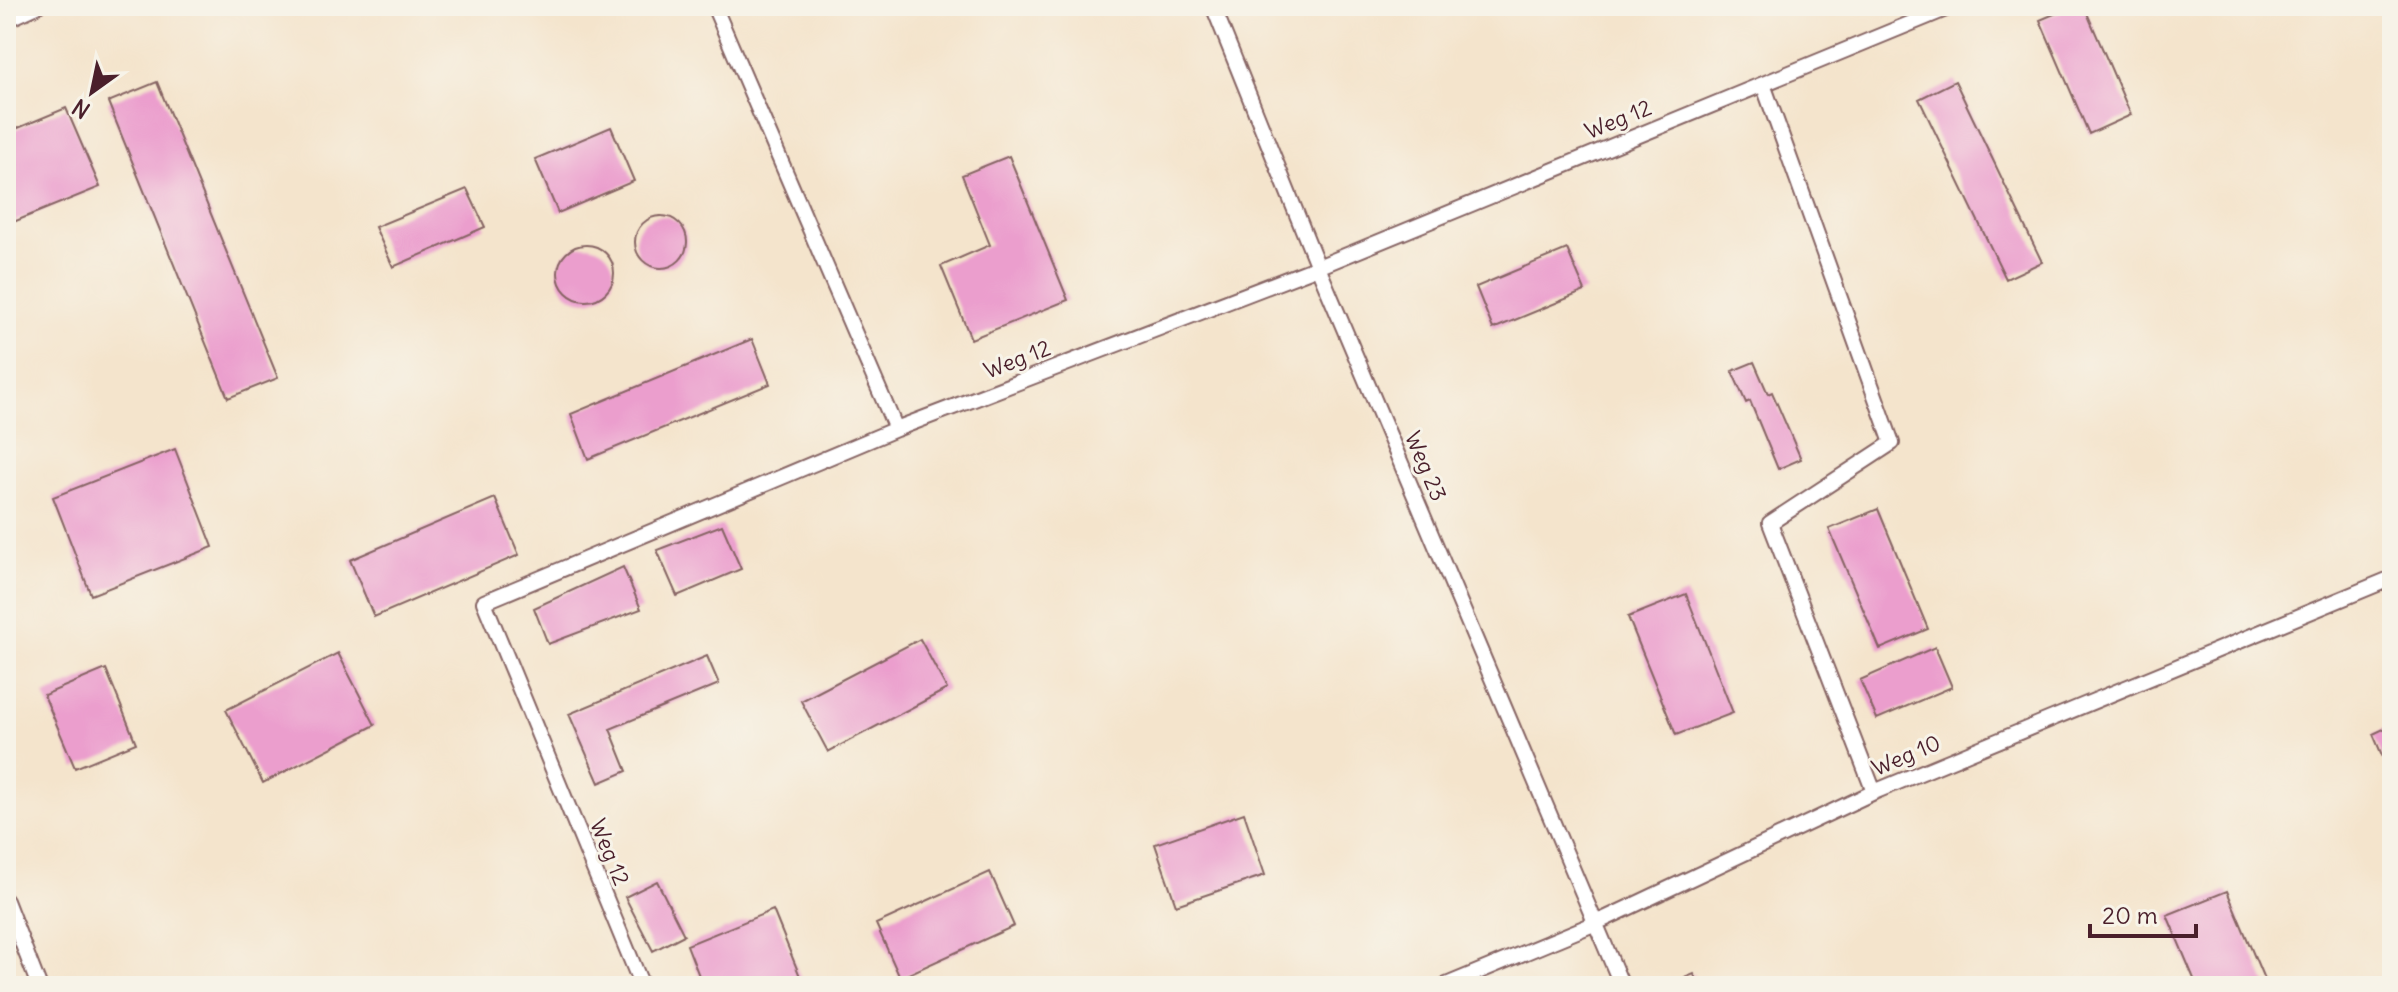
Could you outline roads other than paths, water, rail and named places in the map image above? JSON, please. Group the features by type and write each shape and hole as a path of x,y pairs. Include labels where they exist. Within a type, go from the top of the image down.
{"lane":[{"path":"6,20 37,6"},
{"path":"714,6 896,429"},
{"name":"Weg 23","path":"1213,6 1318,267 1622,986"},
{"name":"Weg 12","path":"642,986 484,602 896,429 1318,267 1953,6"},
{"path":"1763,84 1892,443 1770,523 1874,792"},
{"name":"Weg 10","path":"1444,986 1596,923 1874,792 2392,578"},
{"path":"6,901 39,986"}]}
